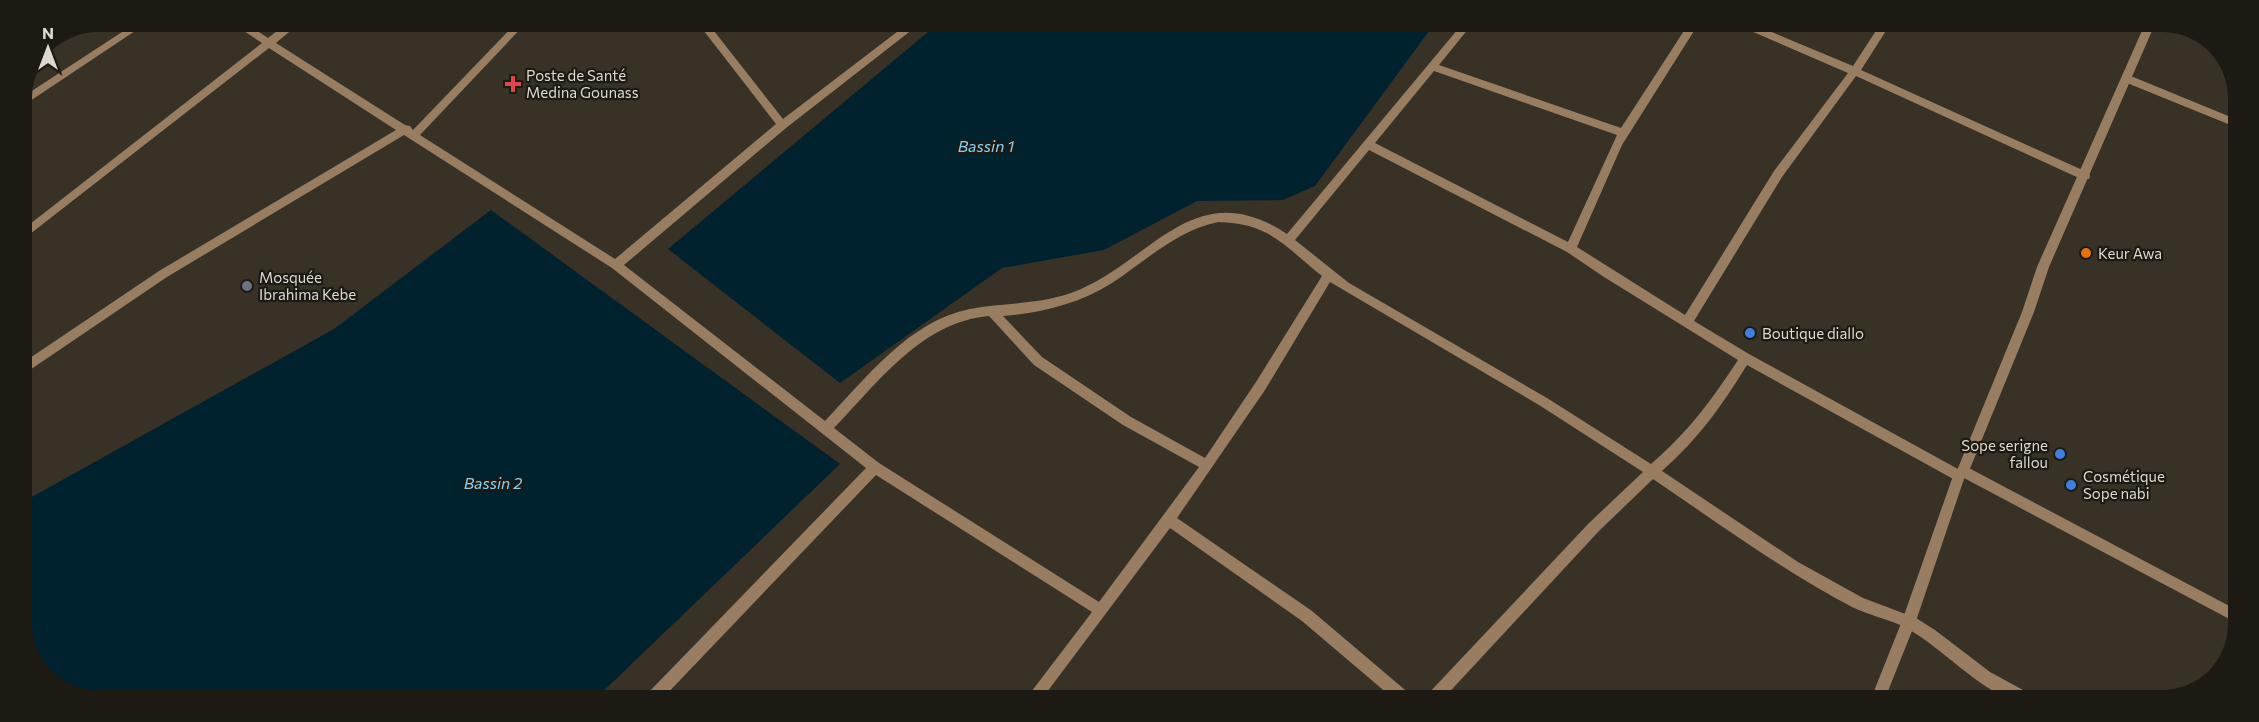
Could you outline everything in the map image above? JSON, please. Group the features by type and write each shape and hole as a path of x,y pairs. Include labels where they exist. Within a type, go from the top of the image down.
{"street":[{"path":"32,96 128,32"},
{"path":"251,32 616,265 875,467 1100,610"},
{"path":"32,228 284,32"},
{"path":"32,363 163,274 410,132 512,32"},
{"path":"710,32 782,126"},
{"path":"616,265 782,126 904,32"},
{"path":"1288,241 1460,32"},
{"path":"1571,249 1611,155 1689,32"},
{"path":"1761,32 1854,71 2085,176"},
{"path":"1688,321 1778,174 1880,32"},
{"path":"1881,690 1909,621 1961,473 2028,312 2043,267 2146,32"},
{"path":"1432,66 1623,133"},
{"path":"2126,78 2227,120"},
{"path":"1367,144 1571,249 1745,358 2228,612"},
{"path":"825,429 910,345 933,328 961,314 1027,309 1056,303 1089,290 1127,267 1168,236 1190,224 1225,216 1243,218 1264,225 1288,241 1328,276 1470,358 1652,471 1732,527 1857,603 1880,614 1909,621 1987,678 2009,690"},
{"path":"1040,690 1208,465 1295,334 1328,276"},
{"path":"990,310 1047,367 1127,421 1208,465"},
{"path":"1441,690 1594,527 1690,437 1714,407 1745,358"},
{"path":"661,690 875,467"},
{"path":"1168,519 1306,616 1394,690"}],"water":[{"name":"Bassin 1","path":"928,32 1428,32 1315,186 1283,200 1197,201 1104,250 1002,268 840,383 668,249"},
{"name":"Bassin 2","path":"491,210 840,464 604,690 89,690 68,684 54,674 38,654 32,629 32,497 334,329"}],"place":[{"name":"Poste de Santé Medina Gounass","path":"513,84"},
{"name":"Keur Awa","path":"2086,253"},
{"name":"Mosquée Ibrahima Kebe","path":"247,286"},
{"name":"Boutique diallo","path":"1750,333"},
{"name":"Sope serigne fallou","path":"2060,454"},
{"name":"Cosmétique Sope nabi","path":"2071,485"}]}
